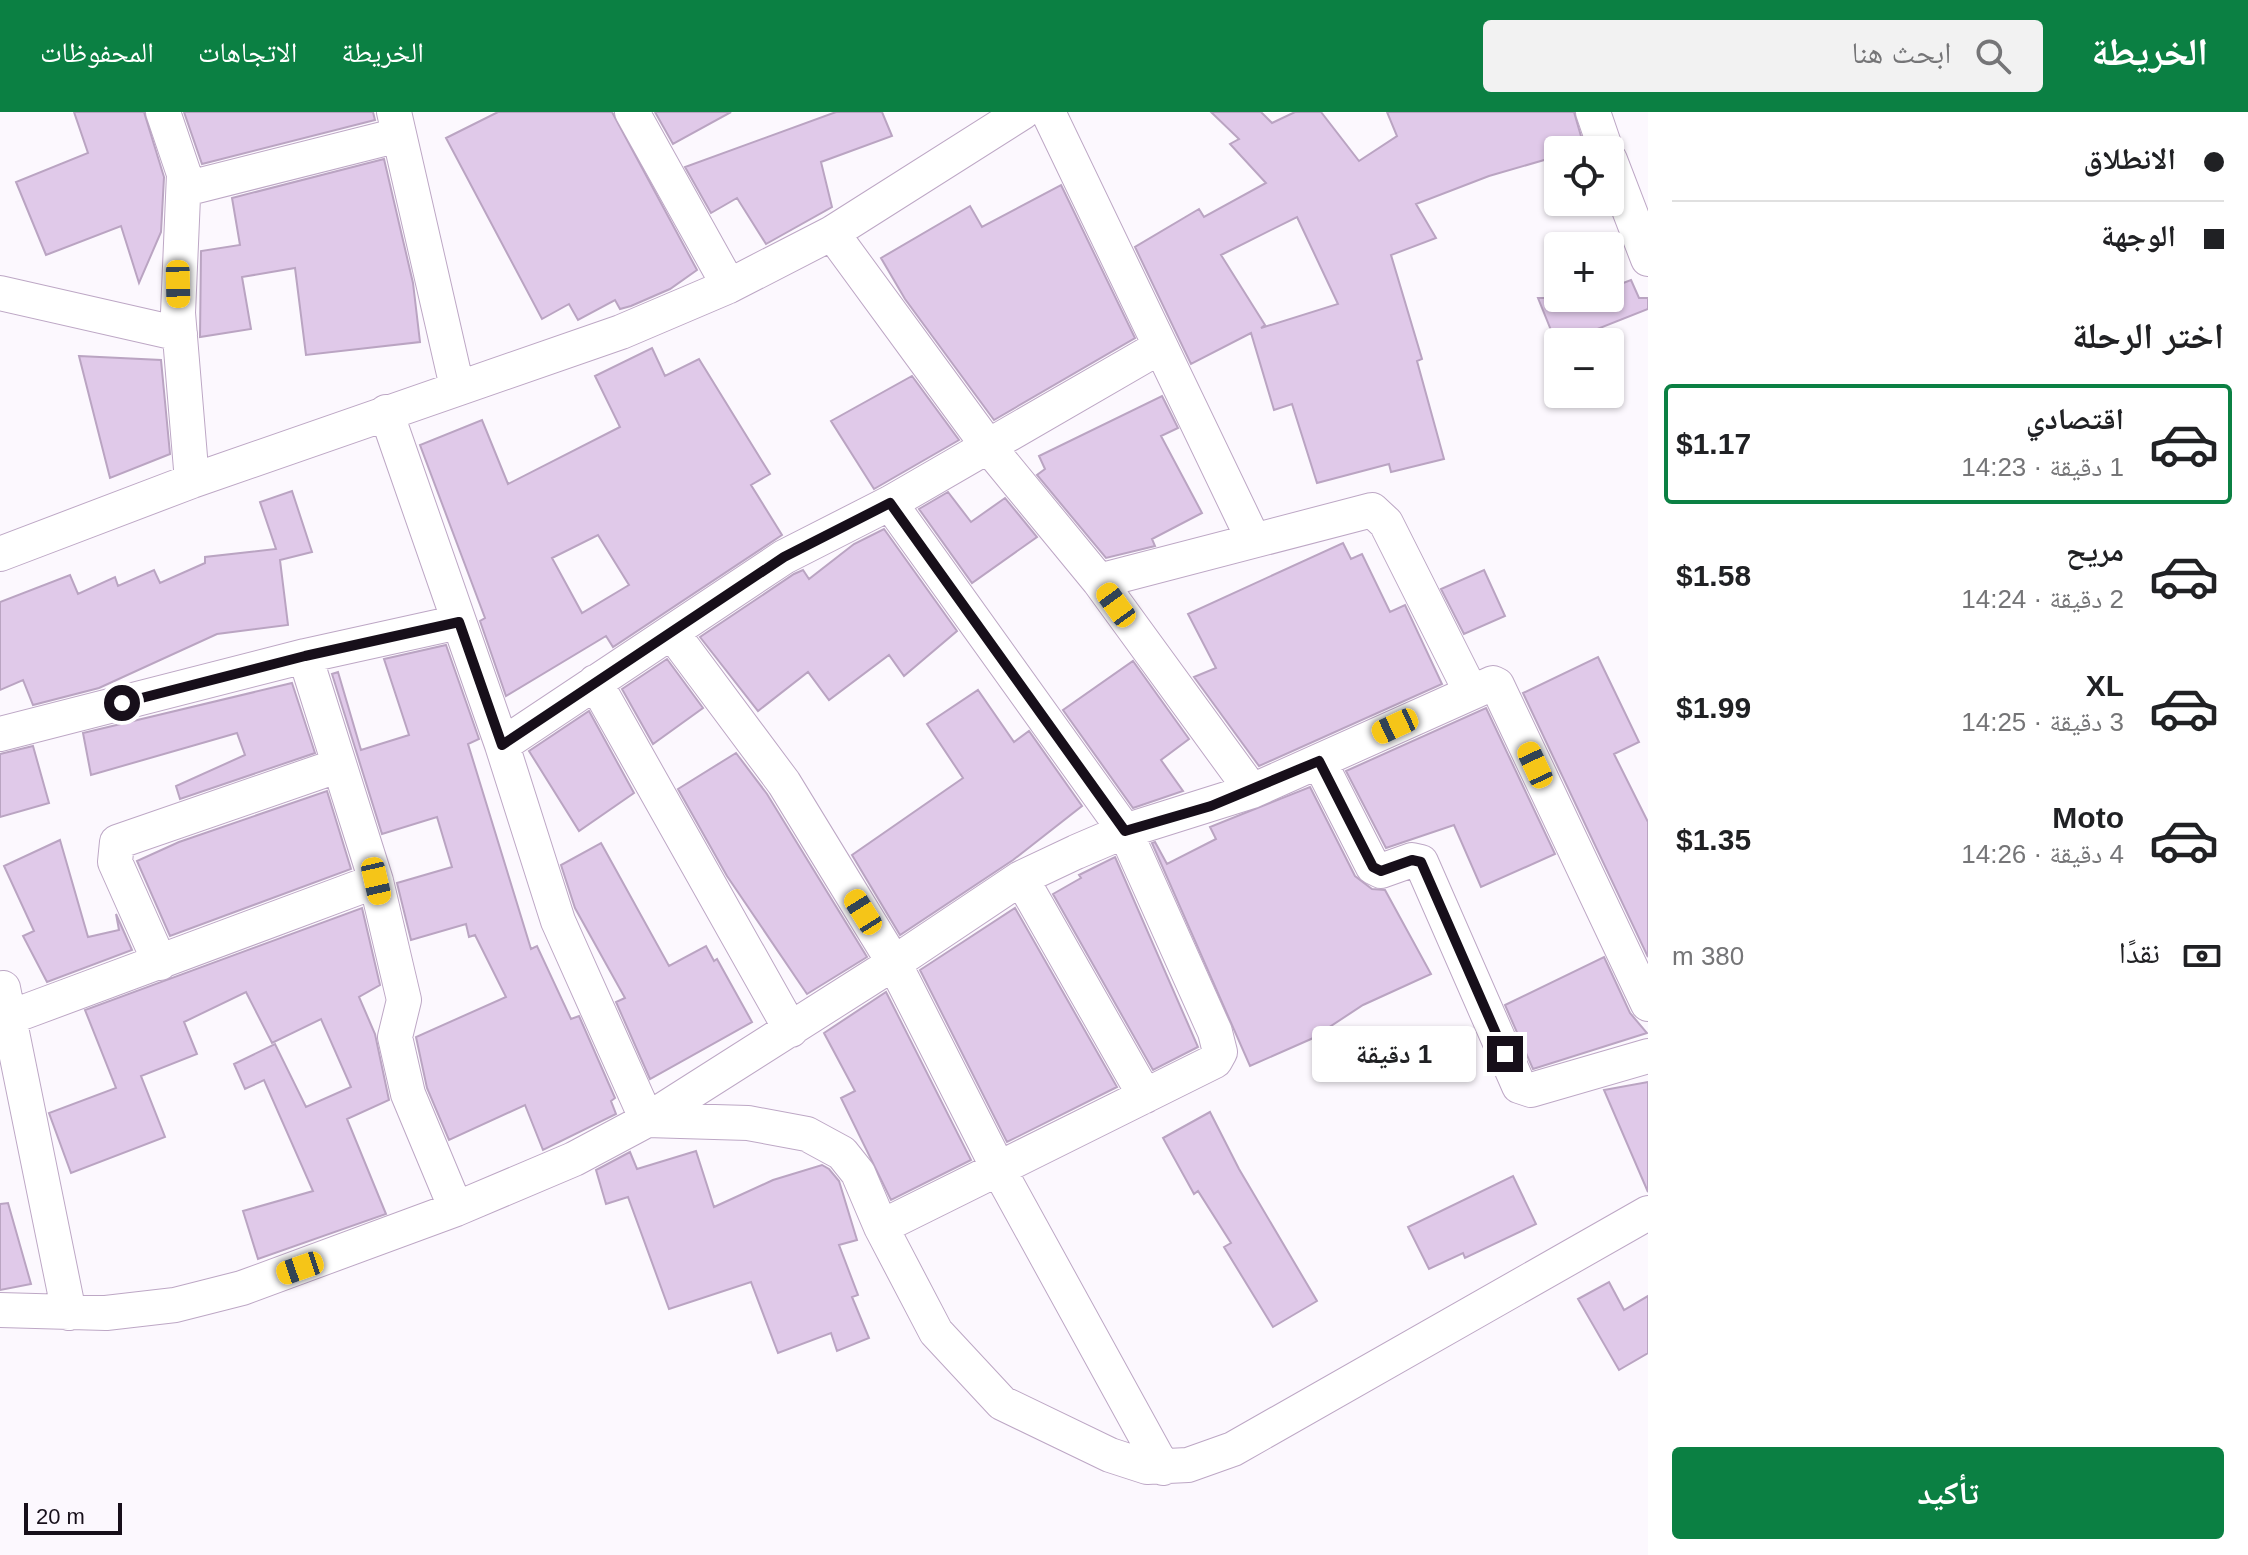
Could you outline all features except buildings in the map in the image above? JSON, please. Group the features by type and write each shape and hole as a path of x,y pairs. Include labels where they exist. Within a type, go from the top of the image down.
{"street":[{"path":"163,112 180,156 185,189 178,271 192,481"},
{"path":"632,112 729,286"},
{"path":"0,554 192,481 621,332 729,286 832,233 1023,112"},
{"path":"1048,112 1158,348 1253,539"},
{"path":"1593,112 1601,136"},
{"path":"185,189 396,124 457,387"},
{"path":"1624,196 1648,259"},
{"path":"832,233 988,446 1099,581 1252,791"},
{"path":"0,293 180,334"},
{"path":"502,745 673,634 784,557 890,503 1158,348"},
{"path":"386,412 502,745 558,921 647,1120"},
{"path":"881,1227 1215,1061 1220,1052 1215,1032 1125,831 890,503"},
{"path":"1099,581 1253,539 1368,511 1377,512 1386,523 1471,692"},
{"path":"0,734 305,656 459,622"},
{"path":"673,634 784,783 894,963 998,1168 1163,1468"},
{"path":"305,656 337,766 376,881 404,1000 395,1037 408,1094 456,1209"},
{"path":"595,682 791,1030"},
{"path":"0,1310 69,1313 138,1311 242,1288 456,1209 574,1159 647,1120 791,1030 1021,878 1125,831 1252,791 1493,683 1497,685 1648,1004"},
{"path":"1319,761 1373,867 1381,871 1412,860 1421,862 1519,1086 1531,1090 1648,1056"},
{"path":"160,963 115,862 117,842 337,766"},
{"path":"1021,878 1145,1096"},
{"path":"69,1313 3,993 160,963 376,881"},
{"path":"647,1120 748,1123 829,1143 858,1173 881,1227 936,1332 1002,1403 1110,1455 1147,1467 1188,1465 1233,1449 1648,1213"}],"route":[{"path":"122,703 305,656 459,622 502,745 673,634 784,557 890,503 1125,831 1211,806 1319,761 1373,867 1381,871 1412,860 1421,862 1505,1054"}]}
